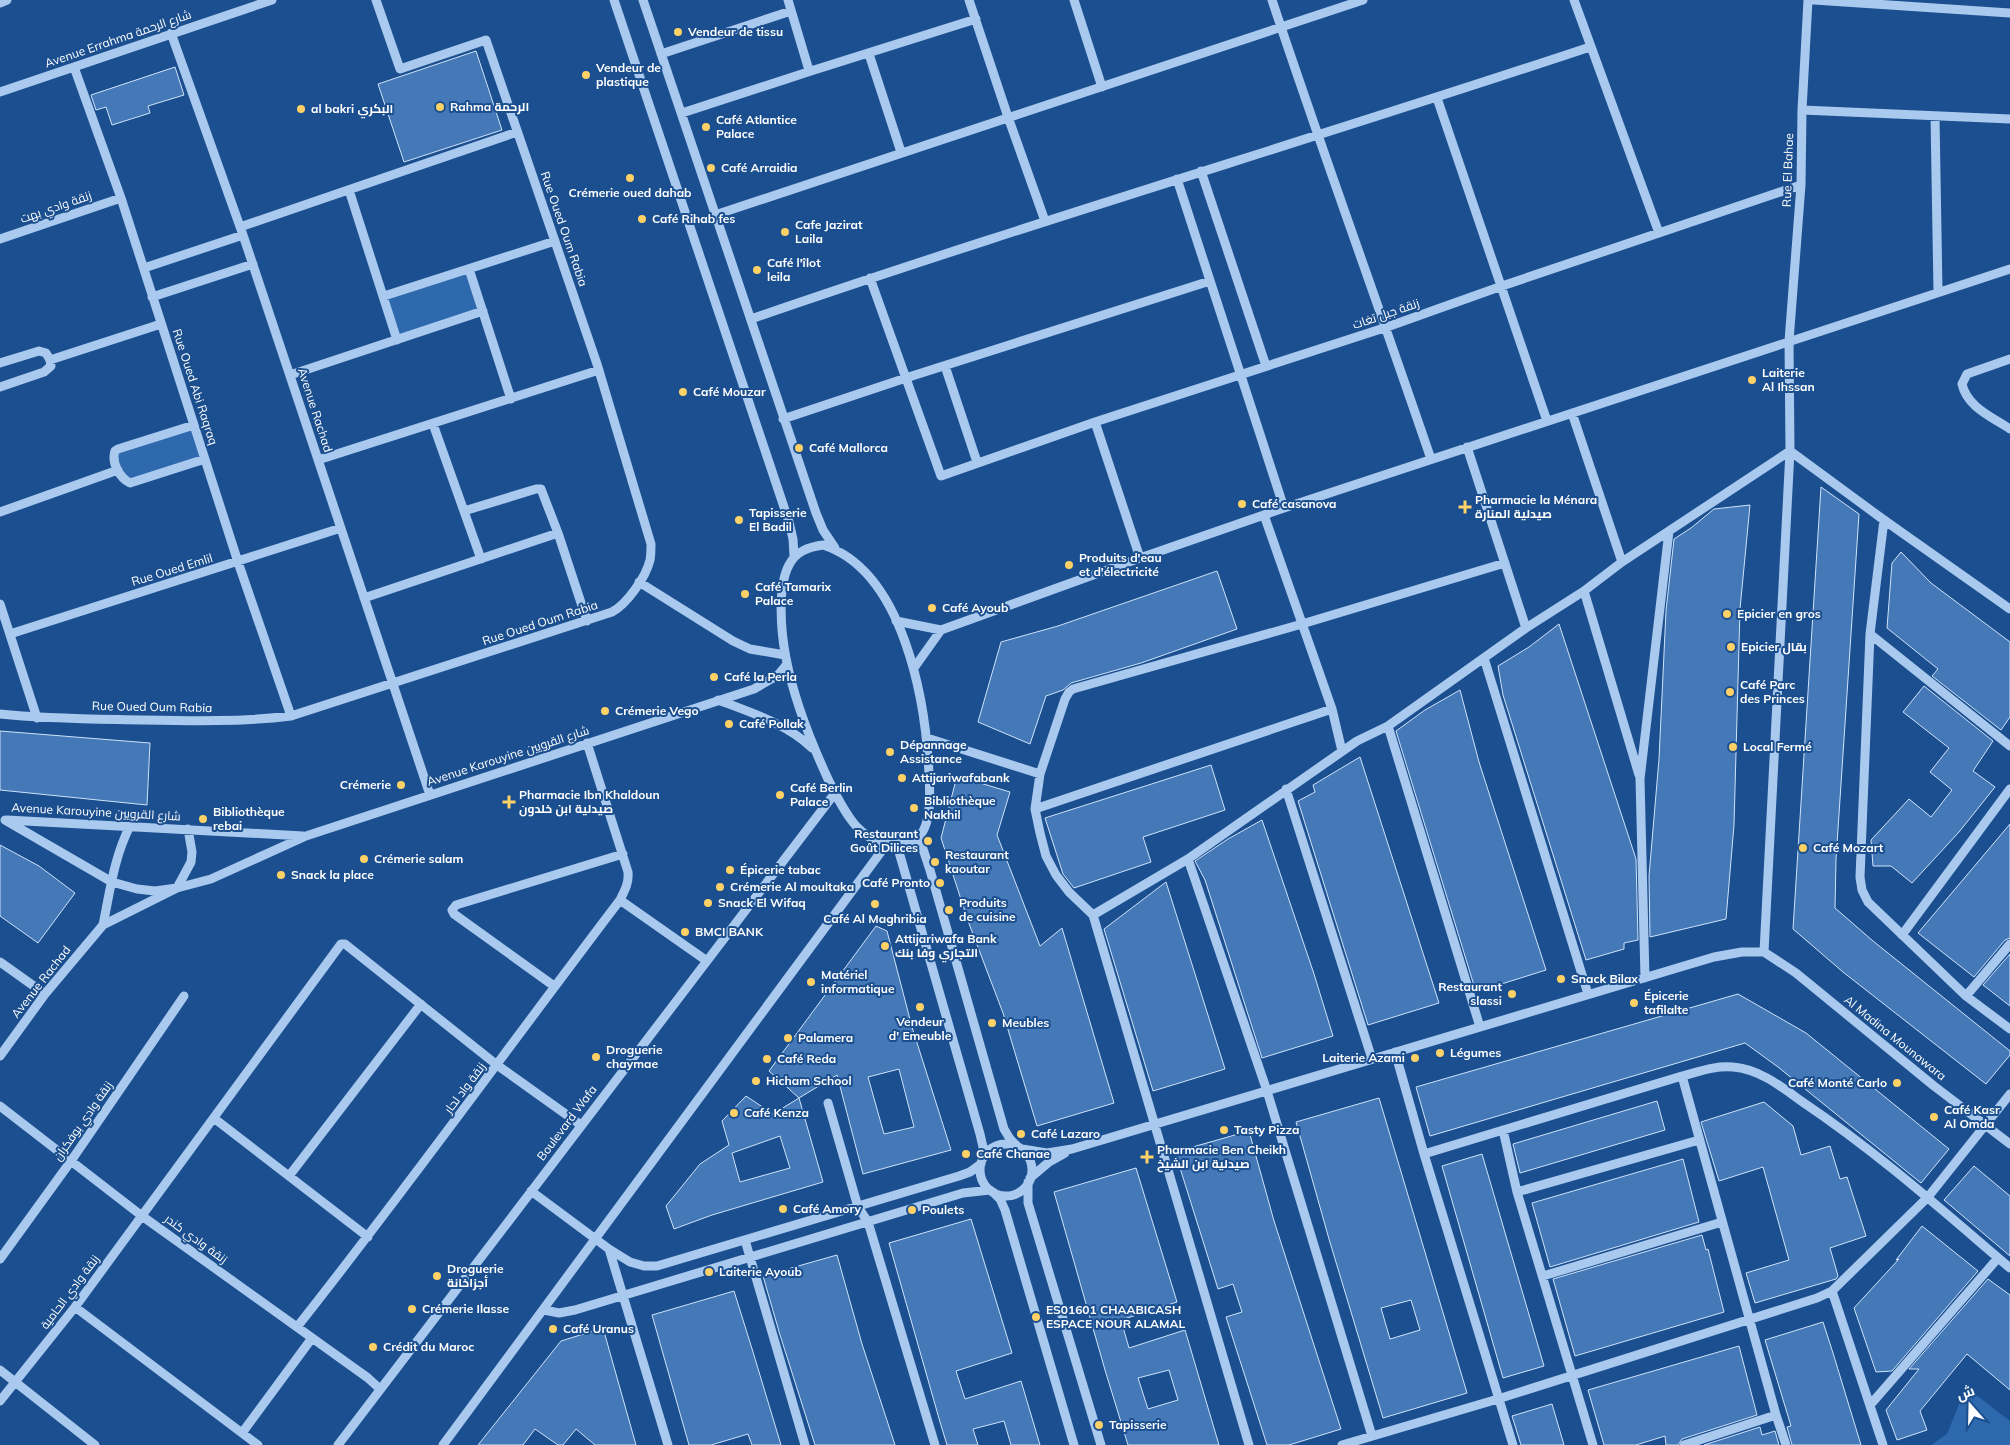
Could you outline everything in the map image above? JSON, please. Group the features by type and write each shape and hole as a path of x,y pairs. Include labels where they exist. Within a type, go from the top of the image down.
{"street":[{"path":"0,3 7,0"},
{"name":"Avenue Errahma شارع الرحمة","path":"0,92 74,68 256,2 272,0"},
{"name":"Rue Oued Oum Rabia","path":"0,714 37,718 224,721 262,720 291,716 587,621 619,608 648,568 651,559 651,544 598,370 486,40 400,69 376,0"},
{"path":"614,0 789,522 794,556"},
{"path":"643,0 783,419 816,513 823,530 835,548"},
{"path":"788,0 808,67 811,71"},
{"path":"969,0 1045,221"},
{"path":"1074,0 1102,87"},
{"path":"1272,0 1386,327 1430,460"},
{"path":"715,215 1362,0"},
{"path":"1574,0 1659,233"},
{"name":"Rue El Bahae","path":"1764,952 1790,451 1789,341 1801,185 1802,110 1808,0"},
{"path":"1814,0 1900,3 2010,13"},
{"path":"661,54 792,12"},
{"path":"682,113 976,19"},
{"name":"Avenue Rachad","path":"171,33 290,375 430,795"},
{"path":"751,319 1045,221 1318,136 1590,47"},
{"path":"869,54 901,152"},
{"name":"Rue Oued Abi Raqraq","path":"74,68 121,198 238,562 291,716"},
{"path":"1437,98 1546,421"},
{"path":"1802,110 2010,119"},
{"path":"1935,116 1938,292"},
{"path":"144,268 348,190 518,132"},
{"path":"1202,171 1266,366"},
{"path":"1177,179 1284,508"},
{"name":"زنقة جبل تغات","path":"906,378 941,476 1095,422 1386,327 1801,185"},
{"path":"348,190 397,340"},
{"name":"زنقة وادي بهت","path":"0,240 121,198"},
{"path":"384,296 555,241"},
{"path":"152,297 252,264"},
{"path":"896,620 941,630 1284,508 2010,268"},
{"path":"469,269 512,398"},
{"path":"870,278 906,378"},
{"path":"783,419 1210,281"},
{"path":"290,375 483,311"},
{"path":"50,360 161,324"},
{"path":"0,363 38,351 46,353 50,360 50,366 44,372 0,387"},
{"path":"2010,359 1968,374 1962,384 1969,402 2010,429"},
{"path":"945,366 977,462"},
{"path":"318,460 598,370"},
{"path":"1572,413 1622,562"},
{"path":"1095,422 1140,558"},
{"path":"432,424 481,560"},
{"path":"194,425 118,449 114,455 118,470 122,478 130,483 205,459"},
{"path":"1467,447 1526,628"},
{"path":"1093,915 1188,859 1357,741 1388,726 1526,628 1584,591 1622,562 1790,451 2010,609"},
{"path":"0,512 118,470"},
{"path":"464,511 539,488 558,533 587,621"},
{"path":"1264,515 1332,709 1342,751"},
{"path":"1884,520 1870,634 1860,877 1862,890 1868,902 1966,996 2010,1029"},
{"name":"Rue Oued Emlil","path":"10,634 341,528"},
{"path":"1644,978 1640,779 1669,531"},
{"path":"364,598 558,533"},
{"path":"823,544 835,548 848,556 877,587 896,620 914,668 927,738 930,796 925,826 919,837 906,843 886,845 867,836 857,827 835,793 814,749 794,693 786,660 782,626 782,596 788,566 794,556 813,546 823,544"},
{"path":"1249,1445 1093,915 1069,892 1056,875 1046,856 1035,809 1040,774 1065,699 1073,689 1505,564"},
{"path":"639,582 733,641 750,649 786,660"},
{"path":"1584,591 1640,779"},
{"path":"0,604 37,718"},
{"path":"914,668 941,630"},
{"path":"1870,634 2010,746"},
{"path":"1484,658 1588,994"},
{"name":"Avenue Karouyine شارع القرويين","path":"2,820 112,882 138,889 177,888 211,879 306,836 754,689 778,674 786,660"},
{"path":"717,700 771,721 802,738 814,749"},
{"path":"1035,809 1332,709"},
{"path":"1388,726 1480,1027"},
{"path":"927,738 1040,774"},
{"name":"زنقة واد لحار","path":"297,1327 368,1237 620,900 629,881 628,872 587,743"},
{"path":"1286,789 1372,1059"},
{"path":"1902,935 2010,789"},
{"name":"Boulevard Wafa","path":"338,1445 580,1125 835,793"},
{"name":"Avenue Karouyine شارع القرويين","path":"2,820 306,836"},
{"name":"Avenue Rachad","path":"103,925 121,844 130,826"},
{"path":"177,888 191,862 192,852 188,829"},
{"path":"919,837 1004,1129 1010,1139 1031,1162 1028,1203 1101,1445"},
{"path":"897,844 980,1134 983,1147 981,1178 1000,1199 1005,1210 1074,1445"},
{"path":"443,1445 886,845"},
{"path":"554,986 454,914 452,910 456,905 623,854"},
{"path":"1188,859 1268,1091 1372,1436"},
{"name":"Avenue Rachad","path":"0,1056 45,994 103,925 177,888"},
{"path":"620,900 706,961"},
{"name":"زنقة وادي الحامية","path":"0,1401 75,1307 215,1119 272,1037 341,944 345,944 420,1004"},
{"path":"1966,996 2010,944"},
{"path":"531,1191 609,1249 630,1262 644,1266 657,1266 959,1176 970,1172 982,1161 986,1153 998,1145 1005,1144 1046,1153 1072,1150 1714,957 1742,952 1764,952"},
{"name":"Al Madina Mounawara","path":"1764,952 1796,973 2010,1144"},
{"path":"0,962 45,994"},
{"name":"زنقة وادي بوفكران","path":"0,1259 71,1161 184,996"},
{"path":"289,1176 420,1004 497,1065 580,1125"},
{"path":"1395,1052 1512,1445"},
{"path":"1424,1154 1682,1076 1712,1068 1734,1066 1770,1080 1827,1118 1928,1197 2010,1268"},
{"path":"1682,1076 1786,1445"},
{"path":"1342,1445 1573,1376 1817,1298 1832,1291 1928,1197 2010,1094"},
{"path":"828,1103 858,1207 868,1222 935,1445"},
{"name":"زنقة وادي كندر","path":"0,1106 142,1216 368,1378 380,1389"},
{"path":"215,1119 368,1237"},
{"path":"1503,1130 1517,1192 1593,1445"},
{"path":"1517,1192 1699,1140"},
{"path":"544,1310 559,1313 575,1310 963,1194 992,1191 1006,1195 1013,1194 1019,1192 1049,1162 1072,1150"},
{"path":"1543,1276 1722,1222"},
{"path":"745,1240 805,1445"},
{"path":"609,1249 668,1445"},
{"path":"1871,1404 1998,1258"},
{"path":"1832,1291 1883,1445"},
{"path":"75,1307 258,1445"},
{"path":"242,1433 312,1338"},
{"path":"0,1370 96,1445"},
{"path":"1684,1445 1776,1415"}],"shaded area":[{"path":"469,269 483,311 397,340 384,296"},
{"path":"194,425 205,459 130,483 114,455"},
{"path":"1966,1387 2010,1421 2010,1445 1931,1445 1947,1434"}],"building":[{"name":"Rahma الرحمة","path":"476,51 502,130 404,162 378,84"},
{"path":"175,67 184,95 148,106 150,113 112,125 106,107 96,110 91,95"},
{"path":"1821,487 1859,514 1836,859 1835,908 1873,941 2010,1051 2010,1055 1986,1084 1843,972 1793,929"},
{"path":"1750,505 1740,609 1734,825 1726,919 1650,937 1649,876 1659,759 1666,611 1674,539 1714,509"},
{"path":"1901,552 1931,583 2010,642 2010,717 2001,730 1932,676 1938,669 1887,628 1892,563"},
{"path":"1217,571 1237,629 1141,663 1071,683 1063,690 1046,696 1030,744 978,722 1001,642 1058,626"},
{"path":"1559,624 1636,859 1638,940 1624,943 1624,949 1586,960 1503,695 1498,666 1529,647"},
{"path":"1924,686 1993,741 1973,771 1995,787 1959,832 1912,883 1891,866 1873,866 1871,840 1909,799 1931,817 1952,790 1930,772 1949,748 1903,712"},
{"path":"1460,690 1479,762 1546,970 1476,992 1396,731 1425,710"},
{"path":"0,731 150,743 147,805 0,790"},
{"path":"1360,757 1439,1003 1368,1025 1298,801 1315,792 1313,785"},
{"path":"1211,765 1225,810 1143,837 1151,862 1074,888 1063,874 1045,818"},
{"path":"957,776 1010,792 997,835 1040,946 1062,928 1114,1103 1037,1126 1003,1013 968,921 941,838"},
{"path":"1262,820 1333,1036 1262,1058 1205,880 1195,861 1228,839"},
{"path":"2010,824 2010,938 2005,940 1974,977 1918,933"},
{"path":"0,845 39,866 75,893 38,943 0,916"},
{"path":"1166,882 1225,1069 1153,1091 1104,929"},
{"path":"876,926 887,931 912,1027 951,1150 863,1174 837,1075 799,1098 769,1071","holes":["899,1069 914,1127 884,1134 868,1077"]},
{"path":"2010,954 2010,1006 1983,985"},
{"path":"1738,994 1806,1033 1949,1149 1921,1183 1778,1067 1745,1043 1430,1136 1416,1087"},
{"path":"746,1096 773,1114 799,1098 823,1182 712,1215 674,1229 666,1206 700,1164 729,1145 722,1121","holes":["780,1136 790,1168 740,1182 732,1153"]},
{"path":"1379,1098 1467,1393 1383,1418 1296,1122","holes":["1411,1300 1420,1330 1390,1339 1381,1308"]},
{"path":"1657,1101 1665,1130 1520,1173 1513,1144"},
{"path":"1764,1102 1793,1126 1801,1155 1830,1146 1840,1179 1847,1177 1866,1236 1830,1248 1838,1276 1836,1279 1755,1303 1746,1273 1789,1260 1763,1167 1719,1181 1701,1122"},
{"path":"1249,1131 1274,1221 1341,1429 1289,1445 1267,1445 1226,1317 1242,1312 1233,1284 1218,1289 1175,1152"},
{"path":"1482,1154 1544,1366 1503,1378 1442,1166"},
{"path":"1683,1159 1699,1222 1550,1267 1532,1203"},
{"path":"1974,1166 2010,1196 2010,1256 1944,1200"},
{"path":"1136,1168 1177,1302 1121,1320 1129,1348 1185,1330 1219,1445 1128,1445 1054,1192","holes":["1169,1370 1178,1400 1148,1409 1138,1378"]},
{"path":"971,1219 1012,1353 956,1371 965,1399 1021,1381 1040,1445 1011,1445 1004,1421 973,1429 978,1445 947,1445 889,1243"},
{"path":"1922,1226 1978,1271 1892,1371 1876,1372 1854,1308 1899,1259 1896,1260"},
{"path":"1702,1235 1706,1250 1708,1249 1724,1312 1575,1356 1553,1279"},
{"path":"837,1255 862,1344 895,1445 815,1445 780,1335 763,1276"},
{"path":"1988,1279 2010,1295 2010,1390 1967,1354 1920,1411 1927,1430 1897,1440 1886,1410 1919,1369 1909,1369"},
{"path":"734,1291 781,1445 752,1445 748,1434 711,1445 689,1445 652,1315"},
{"path":"1823,1322 1861,1445 1792,1445 1787,1427 1791,1426 1765,1340"},
{"path":"603,1328 636,1445 595,1445 576,1429 563,1445 558,1445 535,1429 523,1445 478,1445 561,1341"},
{"path":"1739,1346 1757,1415 1682,1439 1678,1445 1666,1445 1665,1436 1636,1445 1604,1445 1588,1390"},
{"path":"1552,1404 1564,1445 1521,1445 1512,1416"},
{"path":"1760,1427 1762,1435 1775,1431 1779,1445 1704,1445"}],"place":[{"name":"Vendeur de tissu","path":"678,32"},
{"name":"Vendeur de plastique","path":"586,75"},
{"name":"Rahma الرحمة","path":"440,107"},
{"name":"al bakri البكري","path":"301,109"},
{"name":"Café Atlantice Palace","path":"706,127"},
{"name":"Café Arraidia","path":"711,168"},
{"name":"Crémerie oued dahab","path":"630,178"},
{"name":"Café Rihab fes","path":"642,219"},
{"name":"Cafe Jazirat Laila","path":"785,232"},
{"name":"Café l'îlot leila","path":"757,270"},
{"name":"Laiterie Al Ihssan","path":"1752,380"},
{"name":"Café Mouzar","path":"683,392"},
{"name":"Café Mallorca","path":"799,448"},
{"name":"Café casanova","path":"1242,504"},
{"name":"Pharmacie la Ménara صيدلية المنارة","path":"1465,507"},
{"name":"Tapisserie El Badil","path":"739,520"},
{"name":"Produits d'eau et d'électricité","path":"1069,565"},
{"name":"Café Tamarix Palace","path":"745,594"},
{"name":"Café Ayoub","path":"932,608"},
{"name":"Epicier en gros","path":"1727,614"},
{"name":"Epicier بقال","path":"1731,647"},
{"name":"Café la Perla","path":"714,677"},
{"name":"Café Parc des Princes","path":"1730,692"},
{"name":"Crémerie Vego","path":"605,711"},
{"name":"Café Pollak","path":"729,724"},
{"name":"Local Fermé","path":"1733,747"},
{"name":"Dépannage Assistance","path":"890,752"},
{"name":"Attijariwafabank","path":"902,778"},
{"name":"Crémerie","path":"401,785"},
{"name":"Café Berlin Palace","path":"780,795"},
{"name":"Pharmacie Ibn Khaldoun صيدلية ابن خلدون","path":"509,802"},
{"name":"Bibliothèque Nakhil","path":"914,808"},
{"name":"Bibliothèque rebai","path":"203,819"},
{"name":"Restaurant Goût Dilices","path":"928,841"},
{"name":"Café Mozart","path":"1803,848"},
{"name":"Crémerie salam","path":"364,859"},
{"name":"Restaurant kaoutar","path":"935,862"},
{"name":"Épicerie tabac","path":"730,870"},
{"name":"Snack la place","path":"281,875"},
{"name":"Café Pronto","path":"940,883"},
{"name":"Crémerie Al moultaka","path":"720,887"},
{"name":"Snack El Wifaq","path":"708,903"},
{"name":"Café Al Maghribia","path":"875,904"},
{"name":"Produits de cuisine","path":"949,910"},
{"name":"BMCI BANK","path":"685,932"},
{"name":"Attijariwafa Bank التجاري وفا بنك","path":"885,946"},
{"name":"Snack Bilax","path":"1561,979"},
{"name":"Matériel informatique","path":"811,982"},
{"name":"Restaurant slassi","path":"1512,994"},
{"name":"Épicerie tafilalte","path":"1634,1003"},
{"name":"Vendeur d' Emeuble","path":"920,1007"},
{"name":"Meubles","path":"992,1023"},
{"name":"Palamera","path":"788,1038"},
{"name":"Légumes","path":"1440,1053"},
{"name":"Droguerie chaymae","path":"596,1057"},
{"name":"Laiterie Azami","path":"1415,1058"},
{"name":"Café Reda","path":"767,1059"},
{"name":"Hicham School","path":"756,1081"},
{"name":"Café Monté Carlo","path":"1897,1083"},
{"name":"Café Kenza","path":"734,1113"},
{"name":"Café Kasr Al Omda","path":"1934,1117"},
{"name":"Tasty Pizza","path":"1224,1130"},
{"name":"Café Lazaro","path":"1021,1134"},
{"name":"Café Chanae","path":"966,1154"},
{"name":"Pharmacie Ben Cheikh صيدلية ابن الشيخ","path":"1147,1157"},
{"name":"Café Amory","path":"783,1209"},
{"name":"Poulets","path":"912,1210"},
{"name":"Laiterie Ayoub","path":"709,1272"},
{"name":"Droguerie أجزاخانة","path":"437,1276"},
{"name":"Crémerie Ilasse","path":"412,1309"},
{"name":"ES01601 CHAABICASH ESPACE NOUR ALAMAL","path":"1036,1317"},
{"name":"Café Uranus","path":"553,1329"},
{"name":"Crédit du Maroc","path":"373,1347"},
{"name":"Tapisserie","path":"1099,1425"}]}
